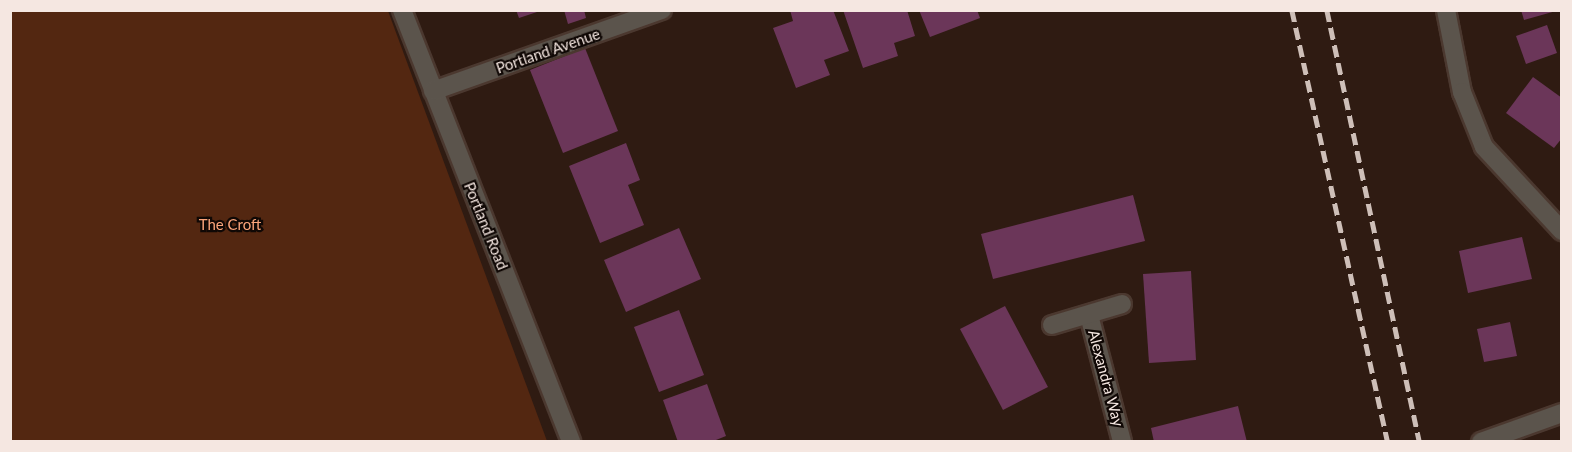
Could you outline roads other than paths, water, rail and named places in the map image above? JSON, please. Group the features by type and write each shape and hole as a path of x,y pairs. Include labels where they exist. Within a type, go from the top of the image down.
{"street":[{"name":"Portland Road","path":"402,10 571,441"},
{"name":"Portland Avenue","path":"433,91 662,10"},
{"path":"1446,10 1462,92 1484,147 1562,231"},
{"name":"Alexandra Way","path":"1053,326 1122,304"},
{"name":"Alexandra Way","path":"1089,315 1122,441"},
{"path":"1485,440 1510,436 1562,413"}],"railway":[{"path":"1292,10 1388,442"},
{"path":"1327,10 1420,442"}],"park label":[{"name":"The Croft","path":"230,225"}]}
